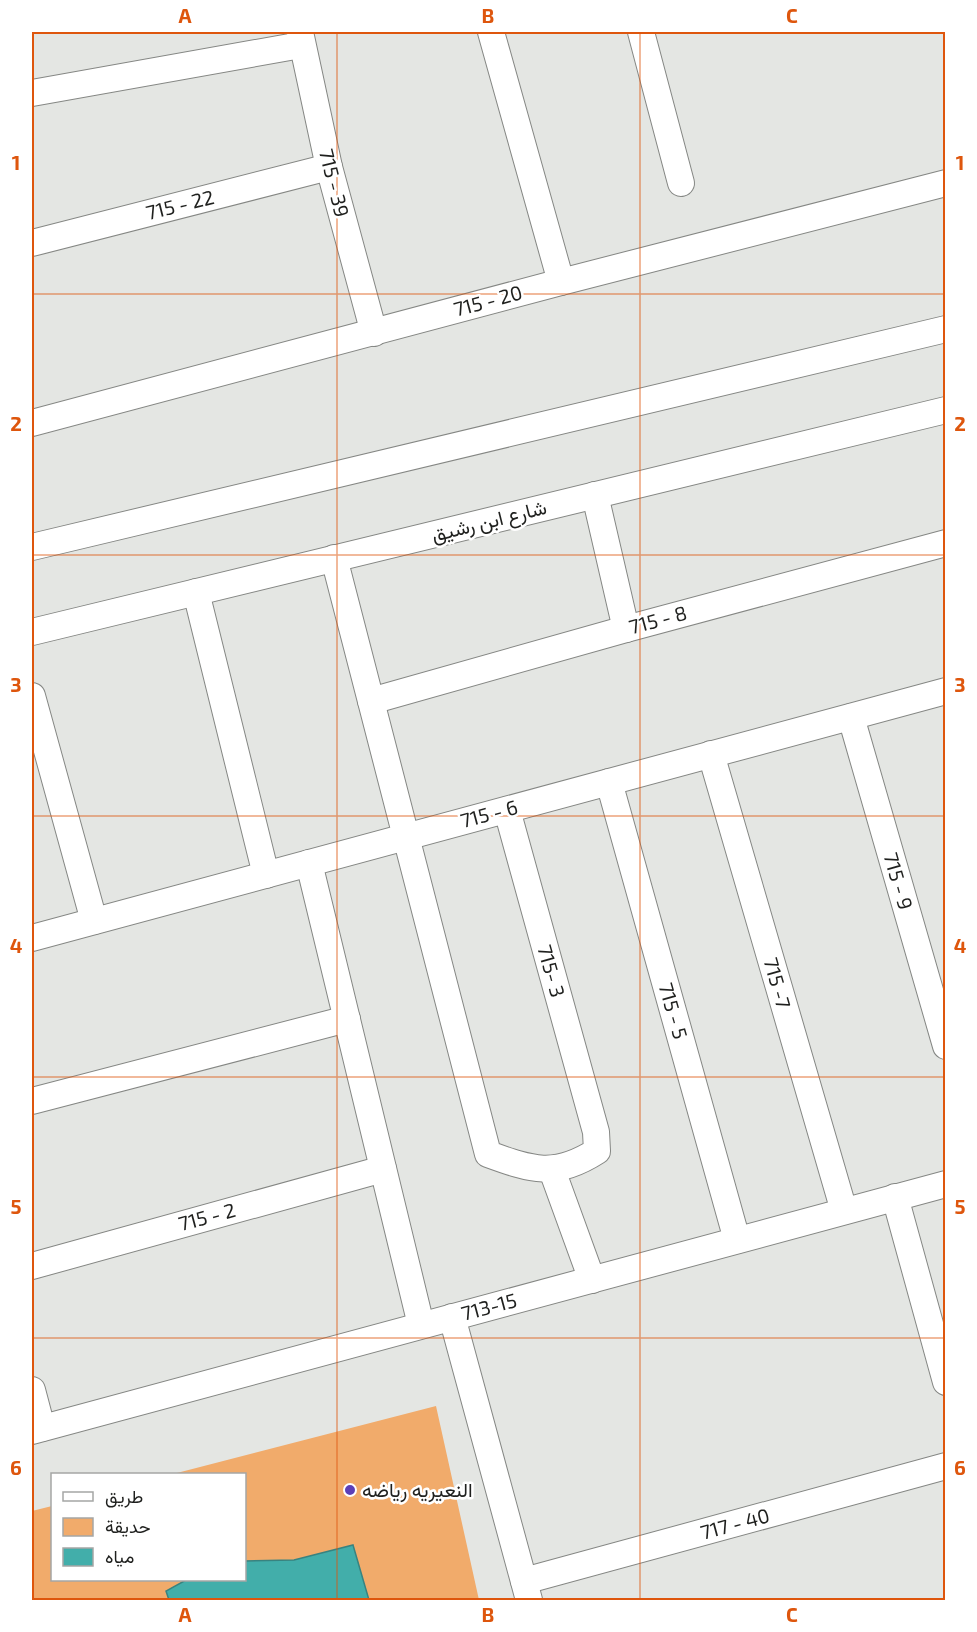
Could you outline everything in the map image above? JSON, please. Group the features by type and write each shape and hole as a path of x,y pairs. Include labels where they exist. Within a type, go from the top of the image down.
{"street":[{"path":"491,32 561,282"},
{"path":"641,32 681,183"},
{"path":"32,93 301,38"},
{"name":"715 - 39","path":"301,38 329,167 374,333"},
{"name":"715 - 22","path":"32,243 329,167"},
{"name":"715 - 20","path":"32,423 561,282 945,183"},
{"path":"32,547 945,329"},
{"name":"شارع ابن رشيق","path":"32,632 945,410"},
{"path":"594,495 626,629"},
{"name":"715 - 8","path":"371,701 945,543"},
{"path":"334,558 488,1154 518,1165 552,1170 592,1280"},
{"path":"196,592 266,875"},
{"name":"715 - 6","path":"32,938 945,690"},
{"path":"32,696 94,921"},
{"name":"715 - 9","path":"851,717 945,1046"},
{"name":"715 -7","path":"711,754 844,1211"},
{"name":"715 - 5","path":"609,782 737,1240"},
{"name":"715- 3","path":"507,810 596,1132 597,1151 583,1160 552,1170"},
{"path":"309,863 421,1325"},
{"path":"32,1101 347,1020"},
{"name":"715 - 2","path":"32,1266 384,1169"},
{"name":"713-15","path":"37,1429 945,1184"},
{"path":"895,1197 945,1382"},
{"path":"452,1317 526,1591"},
{"path":"32,1390 37,1429"},
{"name":"717 - 40","path":"526,1591 945,1466"}],"green space":[{"name":"النعيريه رياضه","path":"436,1406 479,1600 32,1600 32,1511 51,1506 51,1581 246,1581 246,1473 177,1473"}],"water":[{"path":"353,1545 369,1600 169,1600 166,1591 184,1581 246,1581 246,1561 294,1560"}],"place":[{"name":"النعيريه رياضه","path":"350,1490"}]}
